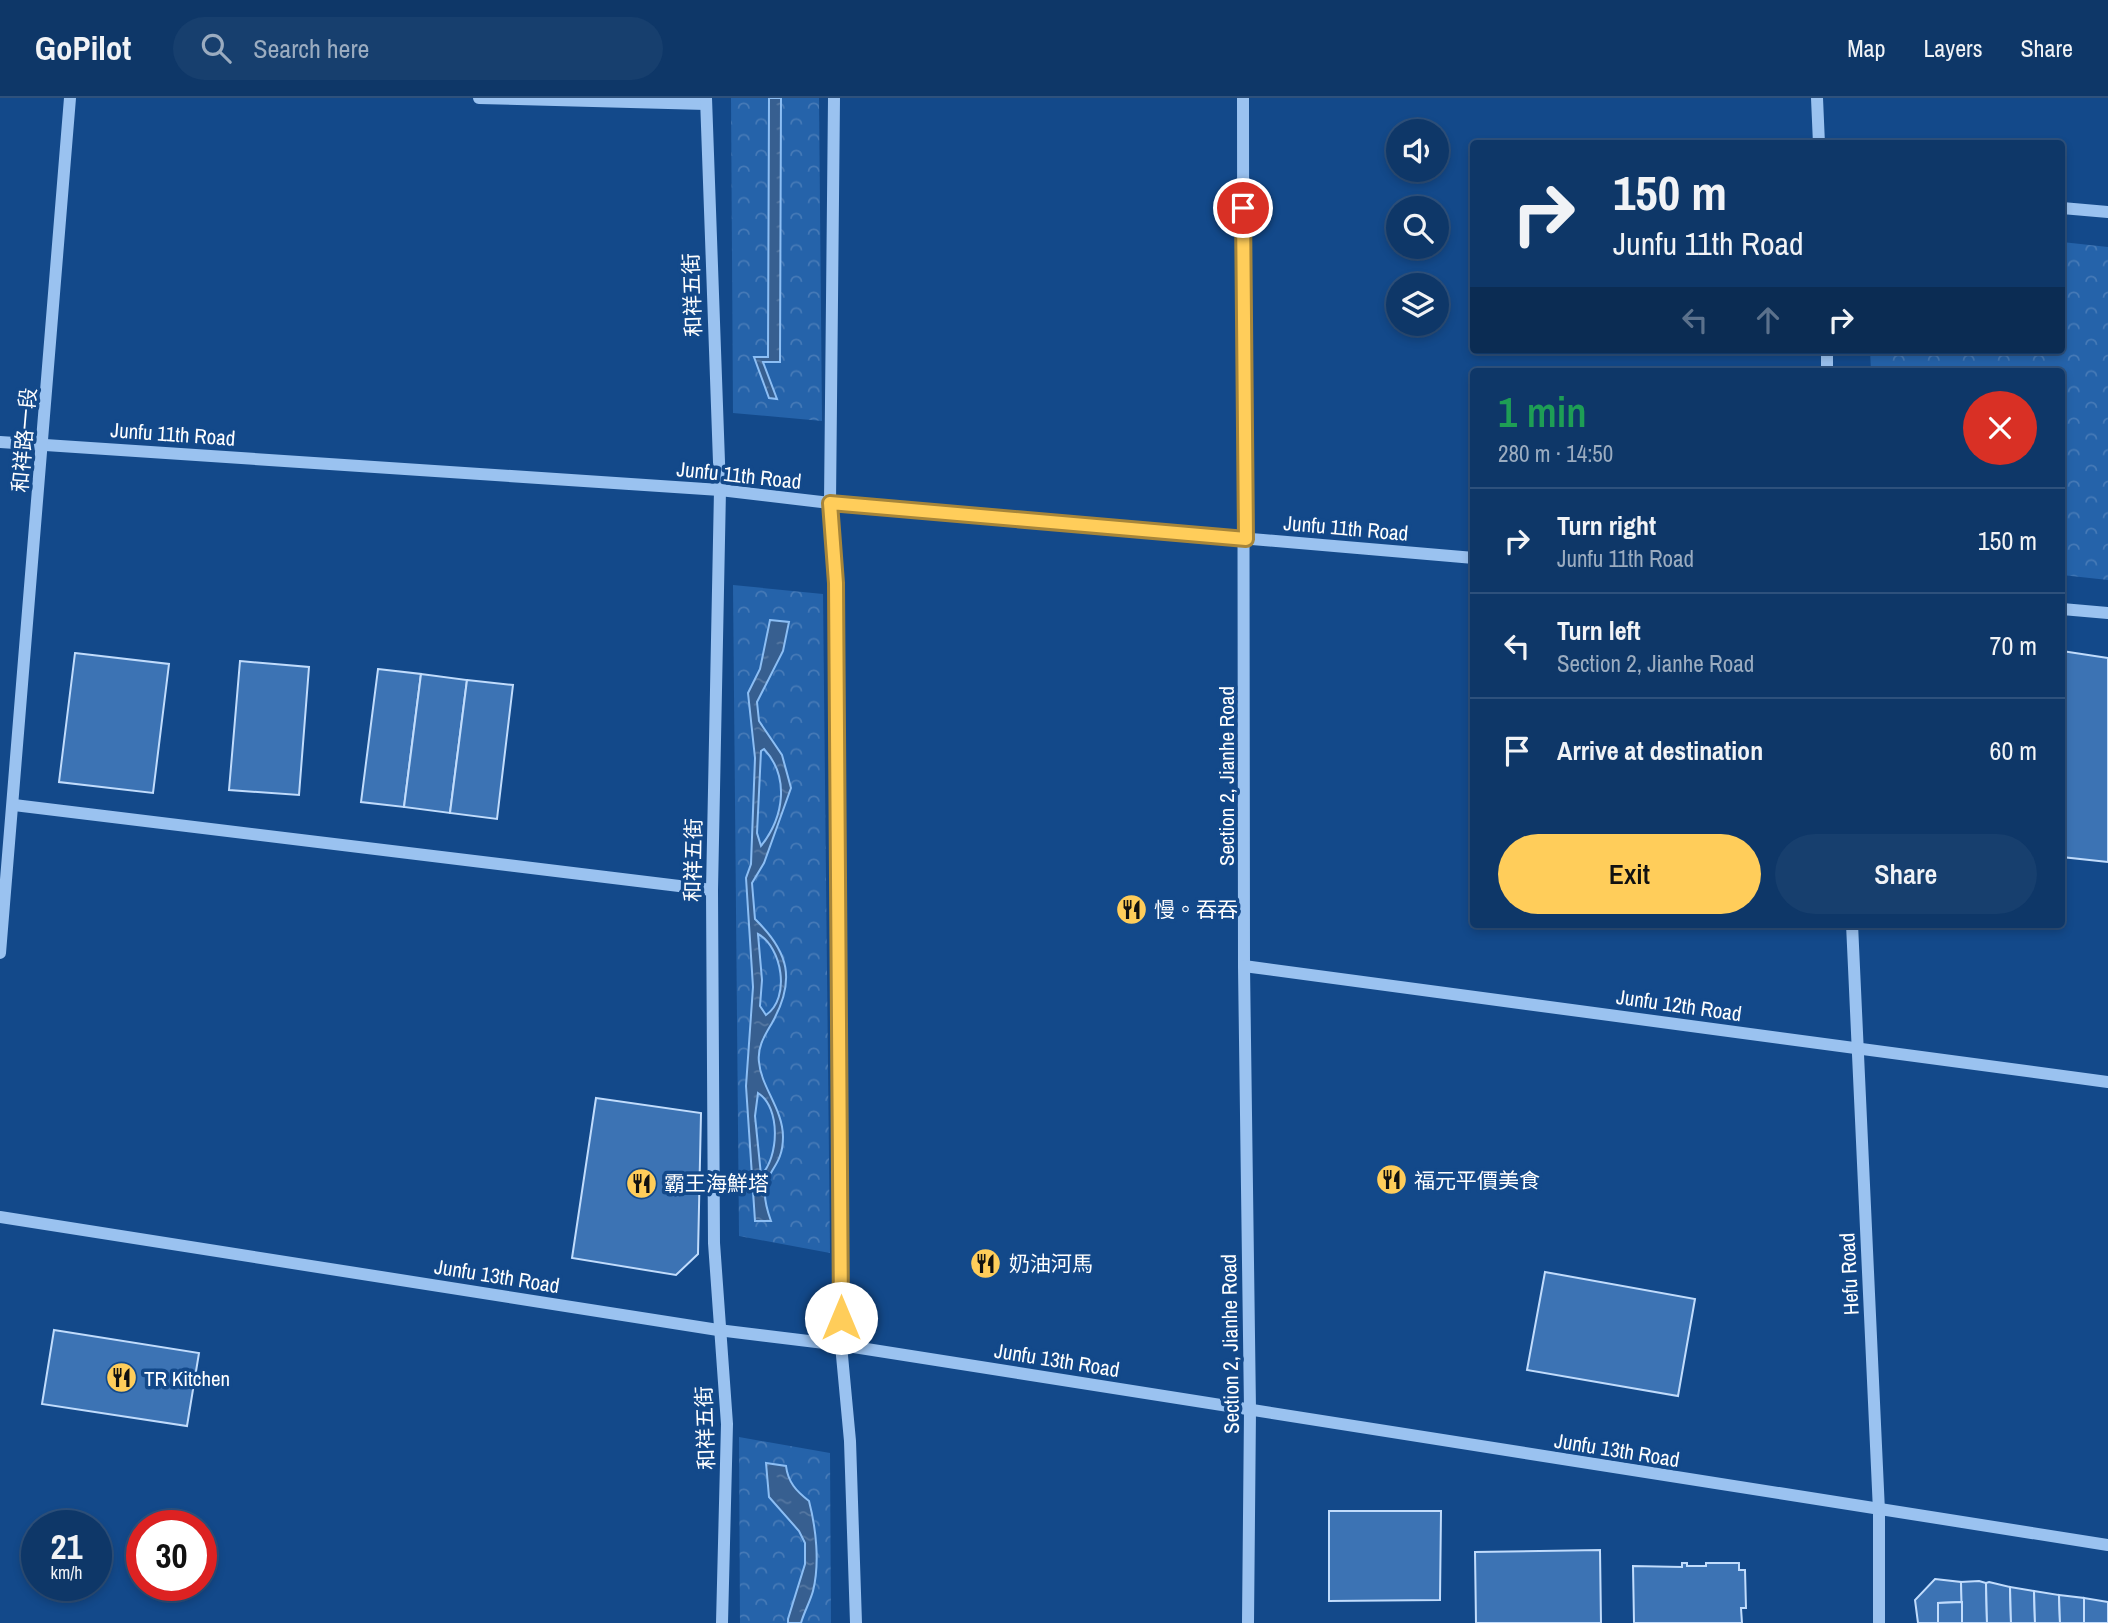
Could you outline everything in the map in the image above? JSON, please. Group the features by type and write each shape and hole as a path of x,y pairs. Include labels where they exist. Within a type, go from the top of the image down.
{"street":[{"name":"和祥路一段","path":"0,953 70,98"},
{"path":"478,98 706,101"},
{"path":"834,98 830,503 836,583 841,1345 850,1441 856,1623"},
{"name":"Section 2, Jianhe Road","path":"1243,98 1246,539 1244,966 1250,1410 1248,1623"},
{"path":"1817,98 1819,140"},
{"name":"和祥五街","path":"706,101 720,490 712,890 714,1243 718,1330 727,1424 722,1623"},
{"path":"2065,208 2108,212"},
{"name":"Junfu 11th Road","path":"0,442 720,490 830,503 1470,558"},
{"path":"2065,609 2108,614"},
{"path":"13,805 712,890"},
{"name":"Hefu Road","path":"1852,928 1879,1511 1879,1623"},
{"name":"Junfu 12th Road","path":"1244,966 2108,1082"},
{"name":"Junfu 13th Road","path":"0,1217 718,1330 841,1345 1879,1511 2108,1545"}],"green space":[{"path":"731,98 819,98 822,421 733,413"},
{"path":"2065,242 2108,247 2108,580 2065,575 2065,368 1871,368 1870,354 2065,354"},
{"path":"733,585 823,594 830,1253 739,1236"},
{"path":"739,1437 830,1453 831,1623 740,1623"}],"water":[{"path":"769,98 781,98 780,362 763,362 777,399 769,398 754,357 768,357"},
{"path":"770,620 789,622 783,651 757,702 759,721 782,755 791,788 764,863 752,883 755,919 782,955 786,980 780,1008 759,1051 761,1071 780,1117 783,1137 782,1150 766,1182 766,1204 771,1221 755,1221 746,1086 753,987 746,878 751,864 755,758 748,693 760,669","holes":["764,749 778,772 781,797 775,823 761,846 757,833 761,751","758,934 773,950 780,973 779,997 766,1015 760,1006 762,980","758,1093 771,1109 775,1133 771,1157 761,1175 755,1116"]},
{"path":"766,1463 786,1466 791,1481 809,1501 815,1534 816,1569 813,1591 801,1623 788,1623 788,1619 805,1564 805,1543 799,1531 769,1497"}],"building":[{"path":"2065,651 2108,658 2108,862 2065,857"},
{"path":"75,653 169,664 153,793 59,782"},
{"path":"240,661 309,667 299,795 229,790"},
{"path":"378,669 421,674 404,807 361,802"},
{"path":"421,674 467,680 450,813 404,807"},
{"path":"467,680 513,685 497,819 450,813"},
{"name":"霸王海鮮塔","path":"596,1098 701,1113 698,1254 676,1275 572,1258"},
{"path":"1545,1272 1695,1299 1678,1396 1527,1370"},
{"name":"TR Kitchen","path":"54,1330 199,1353 187,1426 42,1404"},
{"path":"1329,1511 1441,1511 1440,1600 1329,1601"},
{"path":"1600,1550 1601,1623 1476,1623 1475,1552"},
{"path":"1682,1563 1687,1563 1687,1566 1706,1566 1706,1563 1739,1563 1739,1570 1745,1570 1746,1608 1741,1608 1742,1623 1634,1623 1633,1566 1682,1567"},
{"path":"1935,1579 1961,1582 1962,1602 1938,1603 1938,1623 1918,1623 1915,1600"},
{"path":"1961,1582 1986,1583 1987,1623 1962,1623"},
{"path":"1986,1583 2010,1587 2011,1623 1987,1623"},
{"path":"2010,1587 2034,1591 2035,1623 2011,1623"},
{"path":"2034,1591 2059,1595 2060,1623 2035,1623"},
{"path":"2059,1595 2084,1598 2084,1623 2060,1623"},
{"path":"2084,1598 2108,1602 2108,1623 2084,1623"},
{"path":"1962,1602 1962,1623 1938,1623 1938,1603"}],"place":[{"name":"慢。吞吞","path":"1131,909"},
{"name":"福元平價美食","path":"1391,1180"},
{"name":"霸王海鮮塔","path":"641,1183"},
{"name":"奶油河馬","path":"986,1263"},
{"name":"TR Kitchen","path":"121,1378"}],"route":[{"path":"841,1318 836,583 830,503 1246,539 1243,208"}]}
